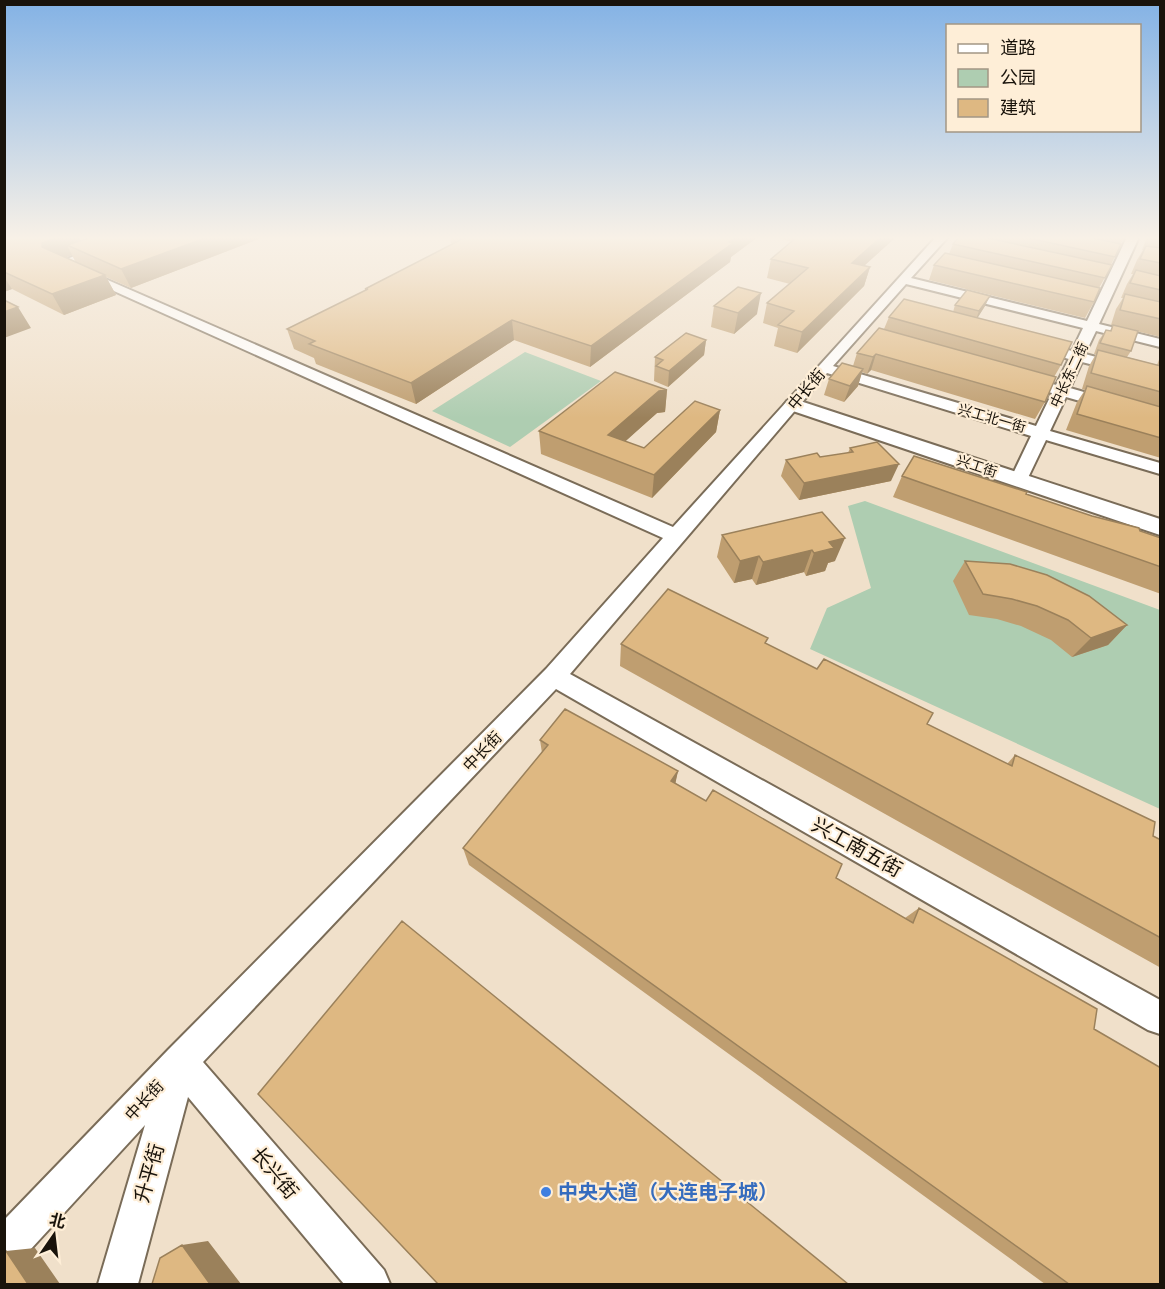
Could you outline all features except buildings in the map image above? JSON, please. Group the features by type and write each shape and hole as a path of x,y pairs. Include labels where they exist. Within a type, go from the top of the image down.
{"main road":[{"name":"兴工街","path":"794,405 1161,527"}],"street":[{"path":"135,297 677,537"},
{"name":"中长街","path":"4,1249 180,1062 554,676 794,405 824,368 861,334 892,297"},
{"path":"974,297 1161,343"},
{"name":"中长东二街","path":"1019,480 1105,297"},
{"path":"1023,342 1161,378"},
{"name":"兴工北一街","path":"824,368 1161,469"},
{"path":"1004,375 1161,419"},
{"name":"兴工南五街","path":"554,676 1161,1018"},
{"name":"升平街","path":"118,1284 180,1062"},
{"name":"长兴街","path":"180,1062 370,1284"}],"green space":[{"path":"525,352 601,381 510,447 432,411"},
{"path":"865,501 1160,610 1160,809 810,649 827,608 871,588 848,506"}],"place":[{"name":"中央大道（大连电子城）","path":"546,1192"}]}
